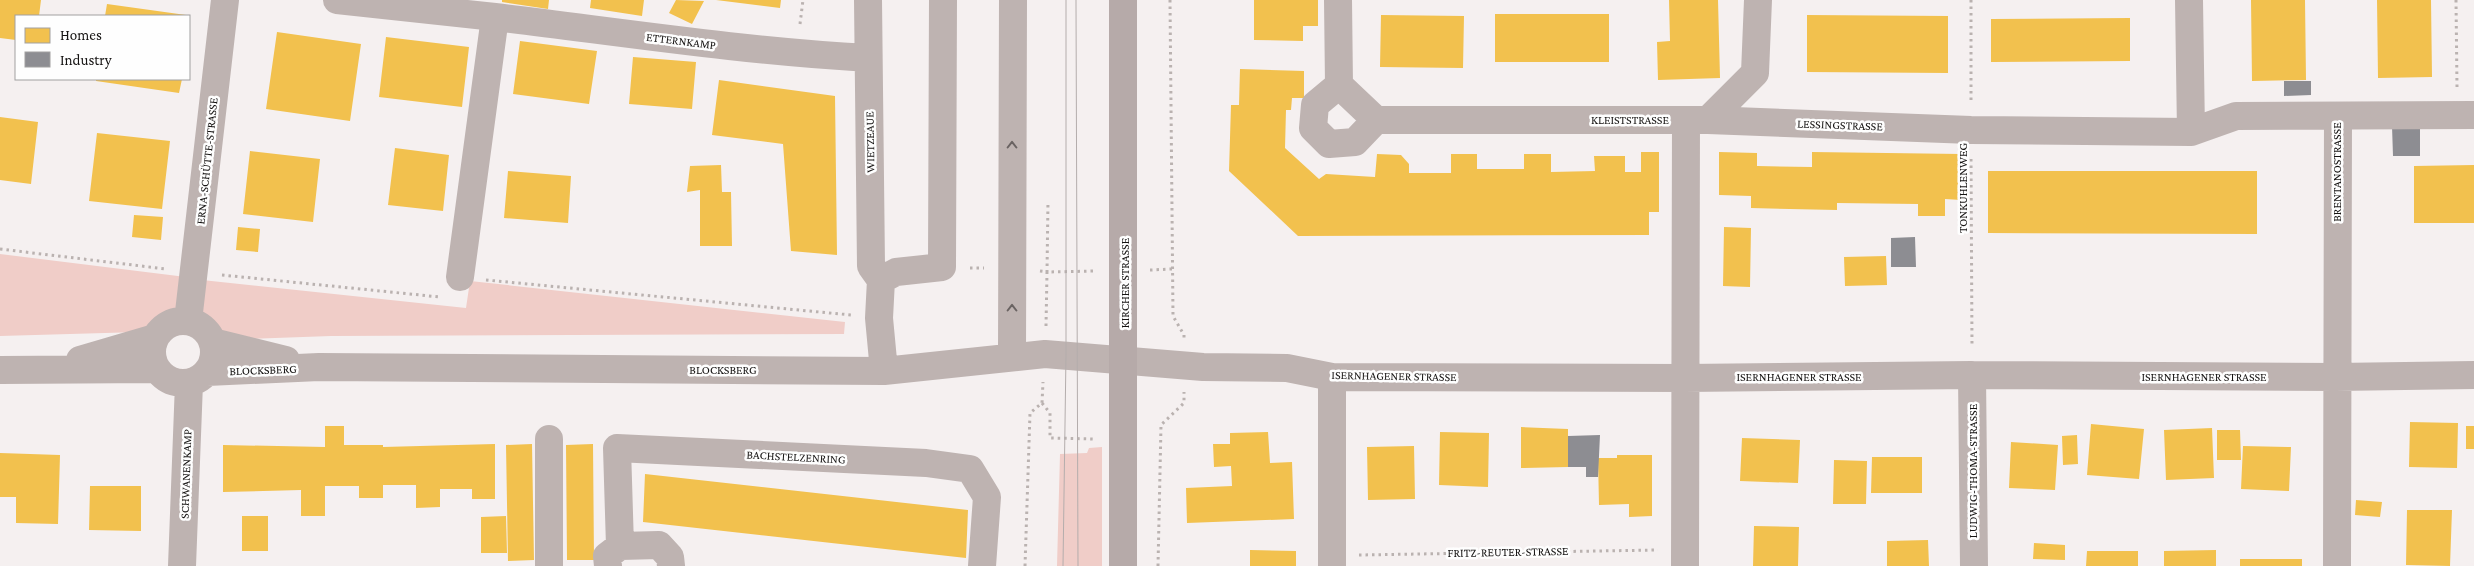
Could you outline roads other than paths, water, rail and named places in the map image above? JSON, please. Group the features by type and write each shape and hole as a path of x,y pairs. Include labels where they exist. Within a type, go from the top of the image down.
{"main road":[{"name":"KIRCHER STRASSE","path":"1123,0 1125,270 1123,566"}],"street":[{"name":"ERNA-SCHÜTTE-STRASSE","path":"188,321 225,0"},
{"name":"ETTERNKAMP","path":"337,0 495,17 797,54 868,58"},
{"name":"WIETZEAUE","path":"868,0 871,266 881,280"},
{"path":"884,372 879,318 881,280 896,272 942,267 943,0"},
{"path":"1012,356 1013,0"},
{"path":"1338,0 1338,85 1376,120 1355,142 1329,144 1313,128 1315,105 1338,85"},
{"path":"1697,120 1756,73 1758,0"},
{"path":"2189,0 2191,132"},
{"path":"460,277 495,17"},
{"path":"2338,116 2466,115"},
{"name":"BRENTANOSTRASSE","path":"1971,130 2191,132 2236,116 2338,116 2336,378"},
{"name":"KLEISTSTRASSE","path":"1376,120 1697,120 1685,378"},
{"name":"LESSINGSTRASSE","path":"1697,120 1971,130"},
{"path":"0,370 157,369 152,360 155,338 167,325 177,322 188,321 199,326 213,342"},
{"path":"52,369 155,338"},
{"name":"BLOCKSBERG","path":"198,377 214,353 213,342 319,367"},
{"name":"BLOCKSBERG","path":"157,369 165,377 178,383 198,377 319,367 884,372 1012,356 1045,354 1125,360"},
{"name":"ISERNHAGENER STRASSE","path":"1125,360 1184,366 1288,368 1332,377 1685,378 1972,375 2336,378 2474,375"},
{"name":"LUDWIG-THOMA-STRASSE","path":"1972,375 1974,566"},
{"name":"SCHWANENKAMP","path":"182,566 198,377"},
{"path":"1331,560 1332,377"},
{"path":"1685,378 1685,558"},
{"path":"2336,378 2337,566"},
{"path":"549,439 549,566"},
{"name":"BACHSTELZENRING","path":"671,566 670,557 659,545 614,556 617,448 926,463 970,469 988,497 982,566"}],"tram line":[{"path":"1063,566 1066,354 1066,0"},
{"path":"1076,0 1078,566"}]}
